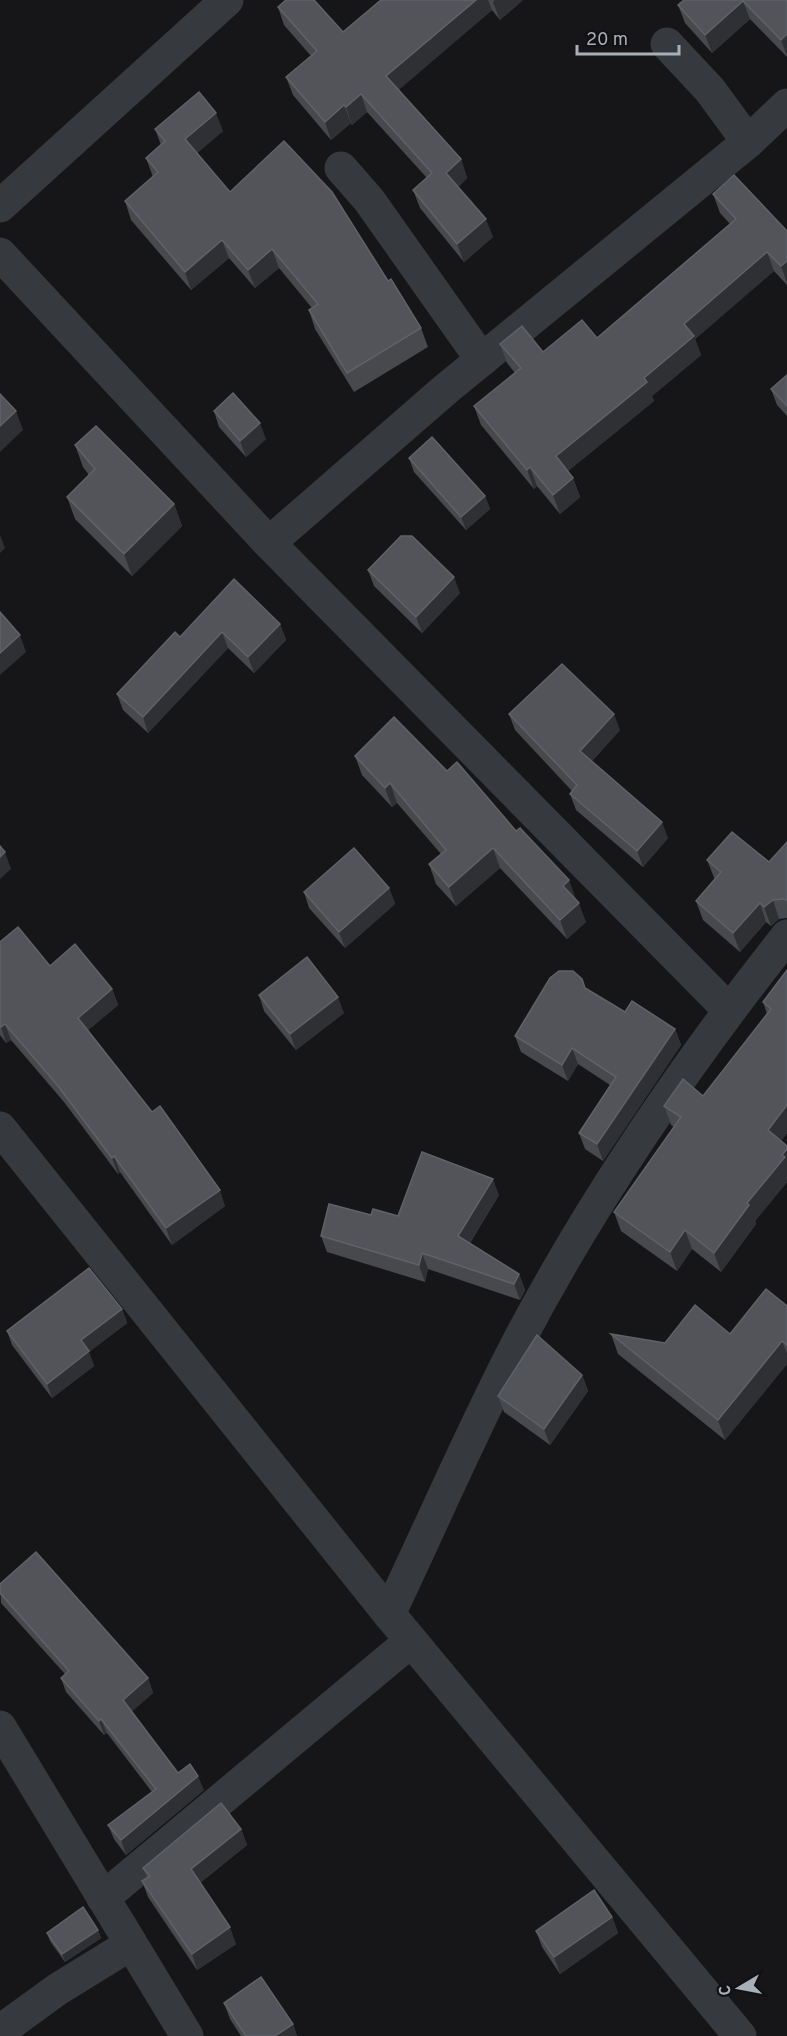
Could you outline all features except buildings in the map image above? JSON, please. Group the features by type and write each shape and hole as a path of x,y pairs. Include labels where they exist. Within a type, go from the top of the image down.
{"street":[{"path":"0,206 227,0"},
{"path":"667,45 710,90 748,142"},
{"path":"269,543 482,360 748,142 787,105"},
{"path":"340,168 369,200 482,360"},
{"path":"0,254 269,543 729,1010"},
{"path":"389,1614 515,1348 595,1207 729,1010 787,936"},
{"path":"0,1128 411,1641 740,2036"},
{"path":"103,1898 411,1641"},
{"path":"0,1727 187,2036"},
{"path":"0,2031 58,1989 132,1944"}]}
